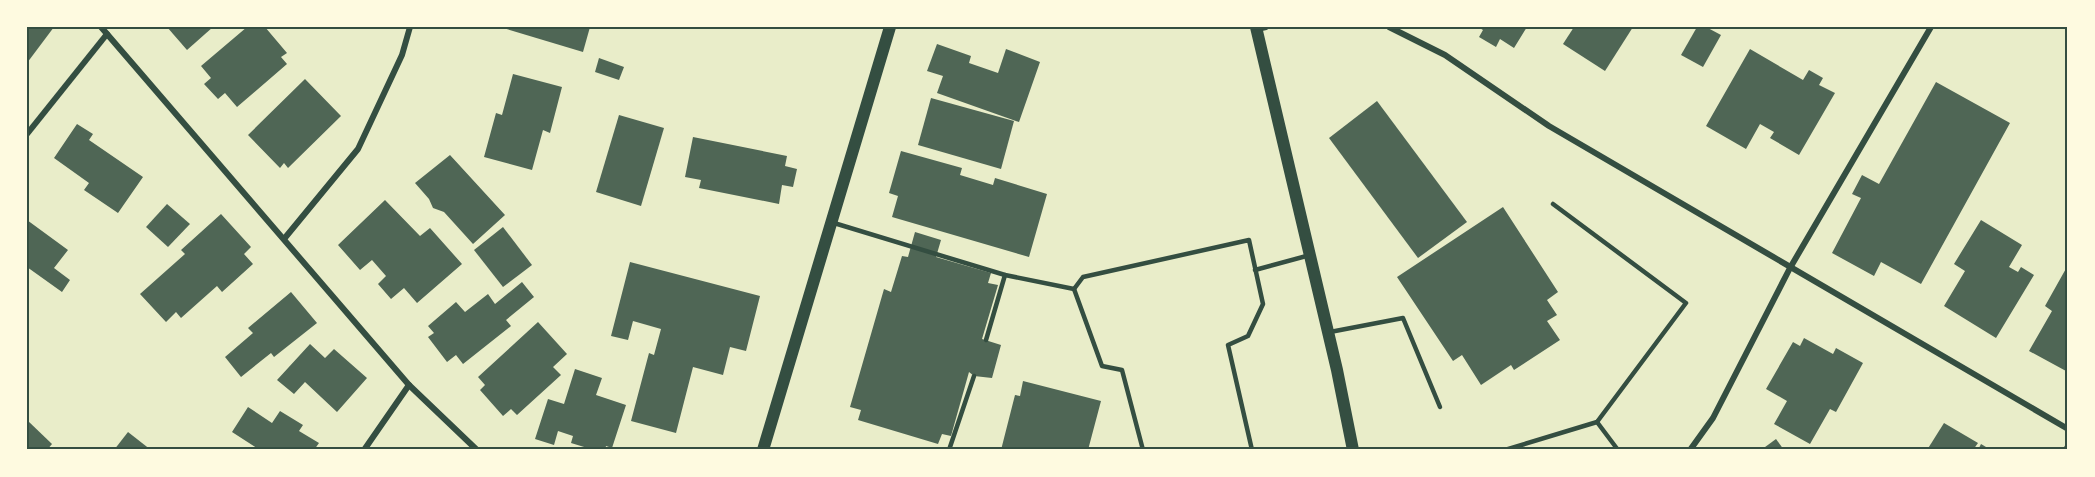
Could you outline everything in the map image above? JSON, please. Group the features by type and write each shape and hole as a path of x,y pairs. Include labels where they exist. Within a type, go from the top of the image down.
{"main road":[{"path":"763,450 890,27"},
{"path":"1259,28 1353,450"}],"street":[{"path":"101,27 409,385 477,450"},
{"path":"284,239 357,149 402,55 410,27"},
{"path":"1389,27 1445,55 1549,126 2068,429"},
{"path":"1690,450 1713,418 1790,268 1931,27"},
{"path":"27,134 107,34"},
{"path":"364,450 409,385"}],"lane":[{"path":"1505,450 1597,422 1686,303 1554,204"},
{"path":"831,223 1005,274 1074,289"},
{"path":"1074,289 1083,277 1249,240 1263,304 1248,336 1228,345 1252,450"},
{"path":"1255,270 1310,255"},
{"path":"986,340 1005,274"},
{"path":"1074,289 1102,366 1122,370 1143,450"},
{"path":"1328,333 1403,318 1440,407"},
{"path":"949,450 974,376"},
{"path":"1597,422 1618,450"},
{"path":"2065,450 2068,445"}],"building":[{"path":"27,27 54,27 27,63"},
{"path":"167,27 213,27 187,50"},
{"path":"247,27 253,29 265,27 287,53 281,57 287,64 237,107 225,93 218,99 204,84 211,78 201,66"},
{"path":"500,27 590,27 583,52"},
{"path":"1478,27 1527,27 1514,48 1500,39 1496,47 1479,37 1483,30"},
{"path":"1574,27 1633,27 1605,71 1563,44"},
{"path":"1697,27 1706,27 1721,35 1703,67 1681,55"},
{"path":"937,44 971,56 969,63 998,73 1006,49 1040,62 1019,122 937,93 943,76 927,71"},
{"path":"1750,49 1803,80 1809,70 1823,78 1819,85 1835,93 1799,155 1770,138 1774,132 1760,124 1746,149 1706,126"},
{"path":"599,58 624,67 619,80 595,72"},
{"path":"513,74 562,87 550,133 543,130 532,170 484,157 496,113 502,115"},
{"path":"305,79 341,116 288,168 284,163 280,168 248,135"},
{"path":"1936,82 2010,123 1921,284 1881,262 1874,276 1832,253 1861,198 1852,194 1862,175 1879,184"},
{"path":"931,98 1014,121 1001,169 918,145"},
{"path":"1377,101 1467,222 1418,258 1329,138"},
{"path":"619,115 664,128 641,206 596,192"},
{"path":"77,124 93,134 89,140 143,177 118,213 84,190 89,183 54,158"},
{"path":"693,137 787,156 785,166 797,169 793,187 782,185 779,204 699,188 701,180 685,177"},
{"path":"901,151 962,168 960,175 993,185 995,178 1047,194 1029,257 892,217 898,196 889,193"},
{"path":"450,155 505,215 473,244 444,212 433,208 429,199 415,183"},
{"path":"385,200 420,236 430,228 462,264 417,303 404,288 391,299 378,284 386,276 372,260 360,270 338,245"},
{"path":"167,204 190,224 168,247 146,227"},
{"path":"1503,207 1558,292 1547,300 1557,315 1547,321 1560,340 1514,370 1511,365 1481,385 1462,355 1453,361 1397,277"},
{"path":"221,214 251,247 244,254 253,264 222,292 217,286 181,318 176,312 166,322 140,294 185,254 181,250"},
{"path":"27,220 68,250 54,268 70,280 62,292 27,267"},
{"path":"1981,220 2022,245 2009,267 2018,272 2021,267 2034,275 1996,338 1944,306 1965,271 1954,264"},
{"path":"503,227 532,265 503,287 474,250"},
{"path":"915,232 941,240 936,257 991,273 988,283 998,285 982,339 1001,345 992,378 974,376 969,372 951,436 942,434 938,444 858,420 861,410 850,407 884,289 891,292 902,256 908,257"},
{"path":"630,262 760,296 746,351 730,347 723,375 693,367 676,433 631,421 649,353 654,355 661,329 633,321 628,340 611,336"},
{"path":"2068,265 2068,368 2066,371 2029,351 2052,311 2045,306"},
{"path":"522,282 534,297 506,320 511,326 463,364 456,355 447,362 428,337 434,333 428,326 456,302 465,312 488,294 495,304"},
{"path":"291,292 317,323 274,357 271,353 241,377 225,357 253,333 248,328"},
{"path":"538,322 567,354 553,367 561,375 517,415 511,409 503,416 480,390 485,385 478,377"},
{"path":"1804,338 1833,354 1836,348 1863,363 1836,412 1830,409 1810,444 1774,424 1787,401 1766,389 1793,342 1800,346"},
{"path":"310,344 325,358 334,349 367,378 337,412 305,382 294,394 277,380"},
{"path":"575,369 602,378 596,395 626,405 612,448 606,446 605,450 594,450 571,443 573,436 558,431 554,445 535,439 548,399 564,404"},
{"path":"1023,381 1101,401 1088,450 1001,450 1015,395 1020,396"},
{"path":"248,407 272,423 280,411 303,425 299,431 319,443 314,450 260,450 232,432"},
{"path":"27,420 52,444 47,450 27,450"},
{"path":"1944,423 1978,443 1973,450 1927,450"},
{"path":"128,432 151,450 114,450"},
{"path":"1776,439 1784,450 1761,450"},
{"path":"1981,444 1991,450 1978,450"}]}
